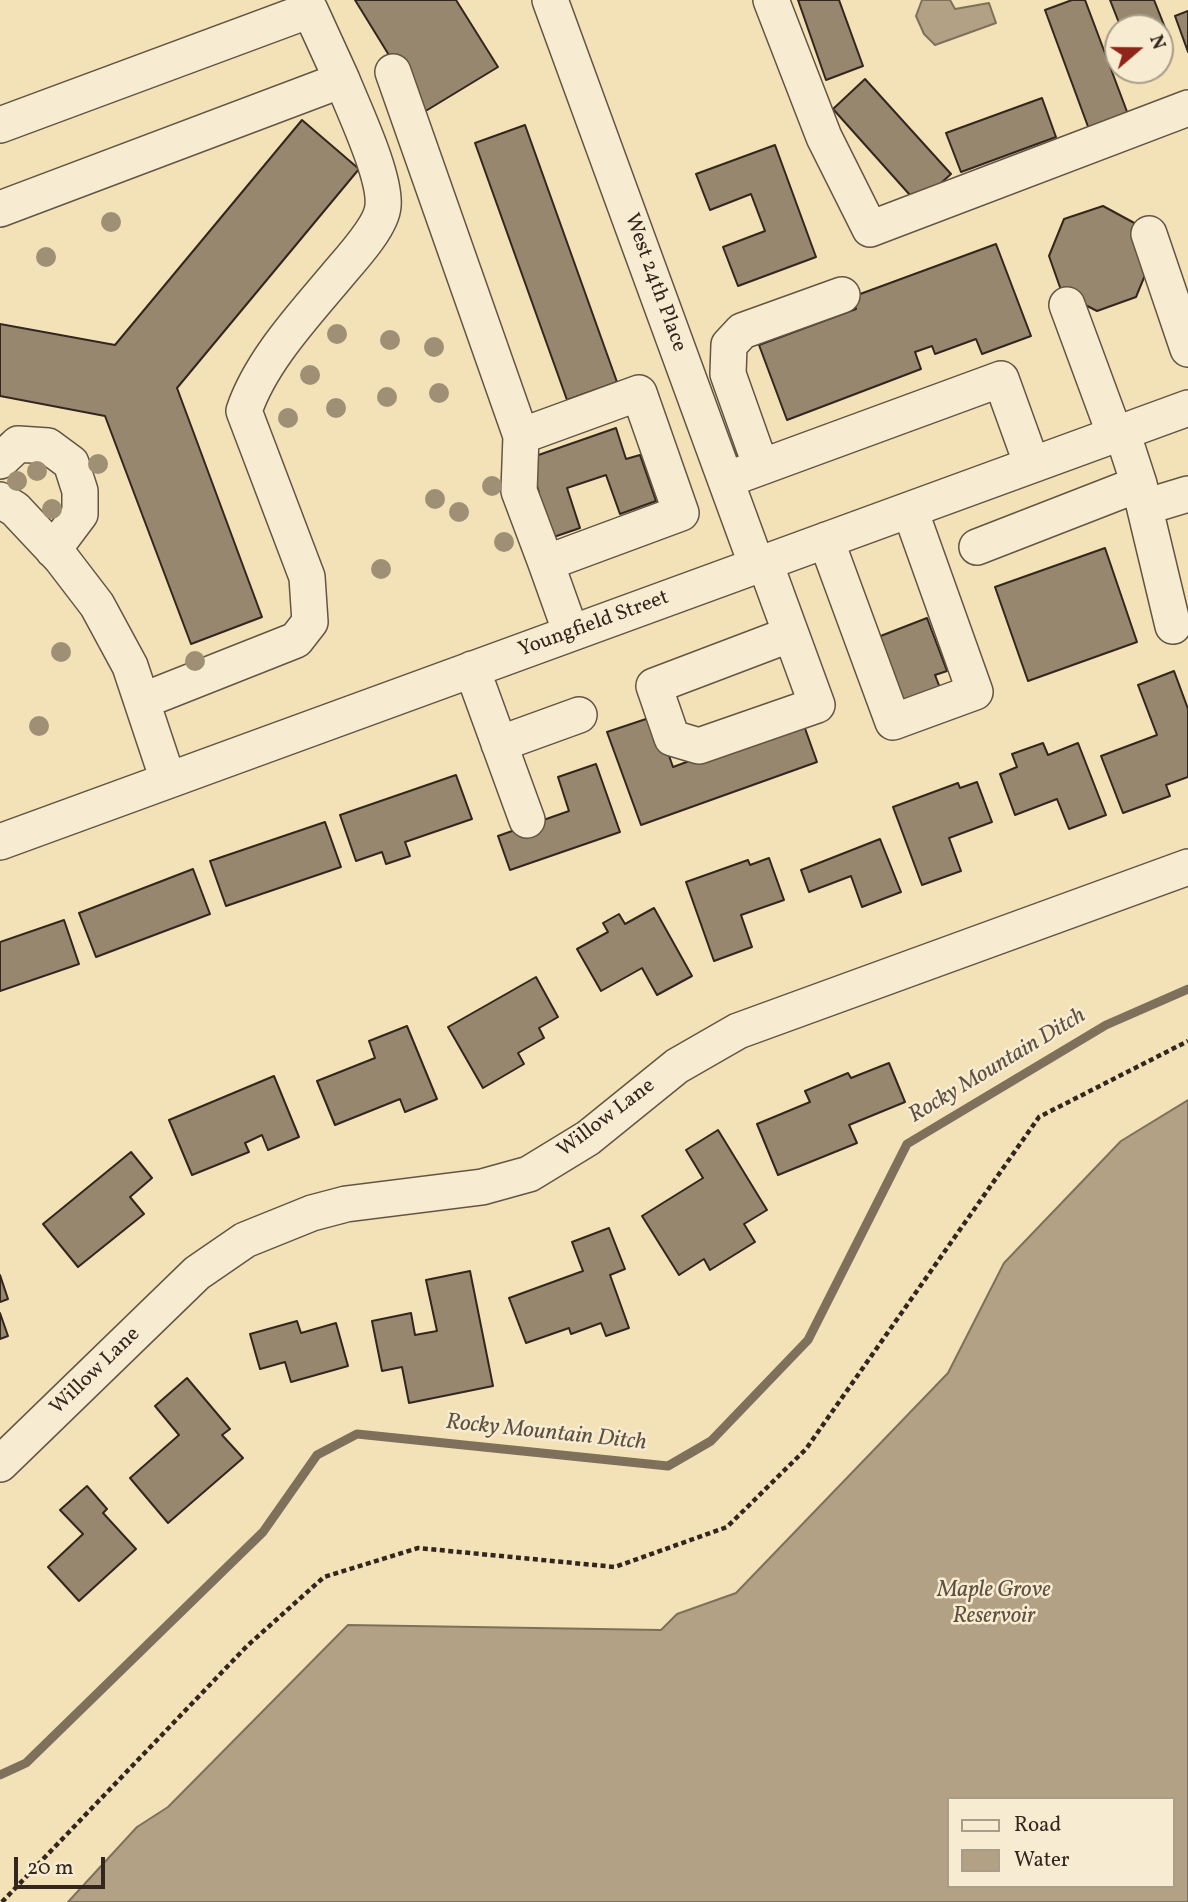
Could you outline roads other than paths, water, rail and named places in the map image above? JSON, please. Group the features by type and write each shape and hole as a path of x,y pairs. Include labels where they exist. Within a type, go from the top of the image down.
{"street":[{"name":"West 24th Place","path":"550,0 728,487 791,634"},
{"path":"771,0 824,136 870,229 1188,108"},
{"path":"0,125 310,9 342,80 382,184 383,208 368,239 297,324 251,388 244,411 307,577 310,622 296,640 142,701"},
{"path":"393,72 521,436 519,491 571,633"},
{"path":"0,209 342,80"},
{"path":"1149,234 1188,349"},
{"path":"761,467 728,374 729,345 742,331 842,295"},
{"path":"1067,305 1142,496 1173,626"},
{"path":"546,563 681,513 761,467 1001,379 1032,465"},
{"path":"644,405 693,389"},
{"path":"521,436 639,393 681,513"},
{"name":"Youngfield Street","path":"0,842 1188,408"},
{"path":"0,461 18,444 48,446 71,463 80,491 80,514 52,550"},
{"path":"978,485 987,542 1142,496 1188,494"},
{"path":"0,500 15,509 97,606 130,666 168,780"},
{"path":"826,540 893,722 975,692 910,510"},
{"path":"472,669 527,820"},
{"path":"499,744 579,715"},
{"name":"Willow Lane","path":"0,1464 197,1273 245,1240 312,1213 346,1204 482,1187 529,1174 588,1138 677,1066 738,1031 1188,867"}],"water":[{"path":"922,0 950,0 955,9 989,3 996,23 935,45 924,34 916,16"},
{"name":"Maple Grove Reservoir","path":"1188,1100 1188,1902 68,1902 137,1827 168,1807 348,1625 661,1630 677,1614 736,1593 948,1373 1004,1263 1121,1141"}],"waterway":[{"name":"Rocky Mountain Ditch","path":"0,1775 26,1763 263,1532 317,1455 357,1434 668,1466 711,1441 808,1340 907,1144 1106,1025 1188,989"}]}
